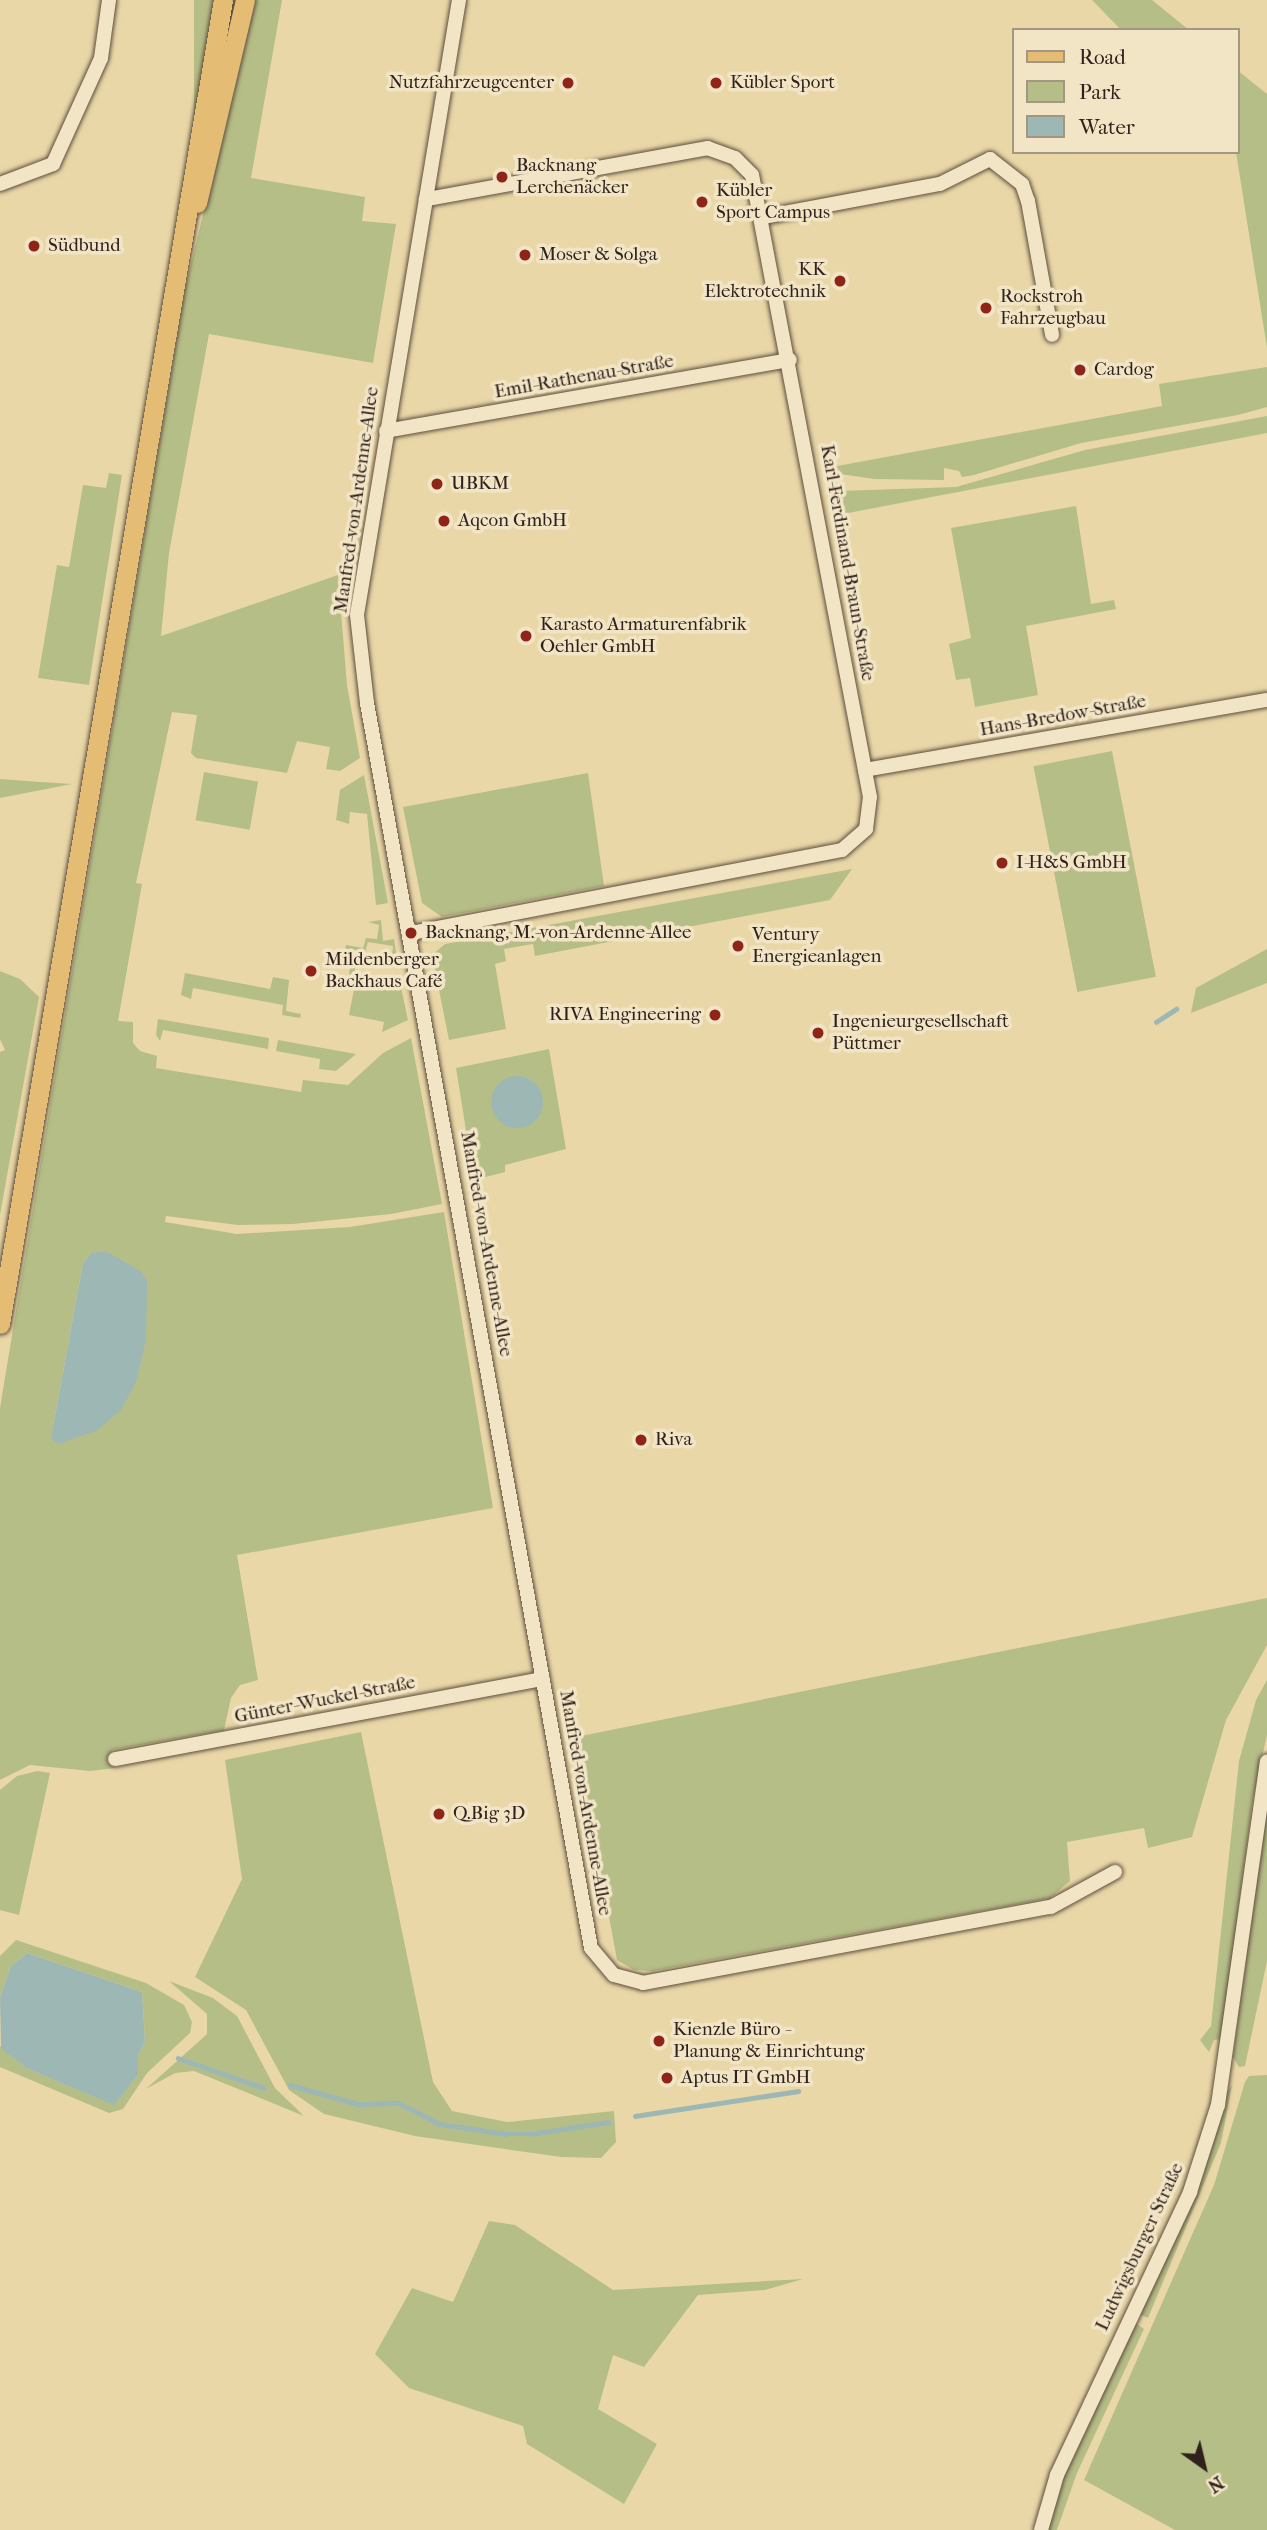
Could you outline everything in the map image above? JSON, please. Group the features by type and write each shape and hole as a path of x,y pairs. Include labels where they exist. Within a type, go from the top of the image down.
{"main road":[{"path":"0,1324 178,275 191,169 222,0"},
{"path":"178,275 245,0"}],"street":[{"path":"0,184 53,164 101,58 109,0"},
{"name":"Manfred-von-Ardenne-Allee","path":"459,0 357,615 367,703 411,933 592,1948 606,1969 626,1981 643,1983 1051,1907 1115,1872"},
{"name":"Karl-Ferdinand-Braun-Straße","path":"411,933 842,850 861,837 868,821 865,770 763,217 752,175 735,158 708,148 426,198"},
{"path":"763,217 940,184 990,159 1022,184 1028,201 1052,335"},
{"name":"Emil-Rathenau-Straße","path":"386,431 790,360"},
{"name":"Hans-Bredow-Straße","path":"865,770 1267,700"},
{"name":"Günter-Wuckel-Straße","path":"115,1759 543,1679"},
{"name":"Ludwigsburger Straße","path":"1041,2530 1057,2475 1190,2192 1218,2105 1267,1761"}],"green space":[{"path":"194,0 213,0 213,193 194,193"},
{"path":"255,0 282,0 251,178 365,197 362,221 396,224 373,363 209,334 169,553 161,636 338,575 347,685 360,758 340,771 326,769 330,747 297,741 287,773 196,758 191,753 197,715 172,712 136,883 142,884 118,1021 133,1022 133,1043 140,1051 157,1056 156,1068 301,1092 303,1080 348,1085 383,1053 411,1038 442,1204 391,1214 293,1224 238,1225 166,1216 165,1222 237,1234 350,1227 444,1212 493,1508 237,1555 258,1680 240,1685 231,1698 224,1730 112,1750 115,1768 90,1771 30,1765 0,1780 0,1408 185,289","holes":["91,1253 51,1438 83,1263"]},
{"path":"1092,0 1152,0 1187,28 1119,28"},
{"path":"1239,72 1267,94 1267,348 1236,154 1239,154"},
{"path":"1267,367 1267,407 1238,415 1081,443 974,475 962,477 959,471 944,468 944,480 874,479 840,474 832,467 1162,406 1159,384"},
{"path":"1267,416 1267,433 843,514 839,491 956,487 1085,450"},
{"path":"109,473 122,475 89,685 38,678 57,565 69,567 83,485 106,488"},
{"path":"1076,506 1091,604 1114,600 1116,609 1026,626 1038,695 975,707 970,678 956,680 949,644 971,638 951,528"},
{"path":"1112,751 1156,977 1077,992 1033,766"},
{"path":"204,772 258,782 250,830 195,820"},
{"path":"588,773 604,886 442,917 422,903 403,807"},
{"path":"364,775 388,903 376,905 367,814 350,812 349,824 336,820 340,790"},
{"path":"0,779 40,782 72,784 0,798"},
{"path":"852,869 830,900 535,956 533,944 504,949 506,961 495,964 506,1029 449,1040 432,955 445,944"},
{"path":"381,920 383,941 394,939 397,958 392,955 393,946 368,942 365,952 345,949 346,945 363,948 366,938 377,939 379,925 368,922"},
{"path":"1267,949 1267,983 1191,1013 1196,988"},
{"path":"350,967 355,967 354,978 392,985 398,973 408,1020 382,1032 384,1022 349,1015 355,984 348,982"},
{"path":"0,971 20,979 39,997 0,1215 0,1052 5,1050 0,1039"},
{"path":"185,973 270,989 273,977 289,980 286,1011 301,1014 300,1018 282,1015 283,1005 193,988 191,999 181,995"},
{"path":"158,1019 269,1038 268,1049 163,1030 160,1041 156,1035"},
{"path":"278,1040 356,1054 336,1071 319,1069 320,1059 276,1051"},
{"path":"549,1049 566,1149 505,1165 505,1172 474,1180 456,1068"},
{"path":"1267,1598 1267,1645 1226,1720 1192,1837 1148,1848 1144,1828 1067,1842 1070,1881 1050,1898 653,1971 634,1970 617,1960 576,1737"},
{"path":"1267,1680 1267,1735 1253,1798 1221,2039 1214,2040 1209,2052 1200,2040 1211,2026 1239,1761 1256,1700"},
{"path":"361,1732 433,2082 452,2111 507,2122 614,2111 616,2142 601,2158 561,2157 415,2136 324,2114 289,2090 246,2010 195,1977 242,1879 225,1760"},
{"path":"37,1771 50,1773 19,1915 0,1910 0,1790 17,1776"},
{"path":"1267,1805 1267,1961 1245,2066 1239,2067 1233,2057"},
{"path":"16,1940 146,1983 184,2005 192,2022 190,2033 147,2073 123,2109 109,2113 0,2067 0,2046 26,2068 114,2104 138,2075 138,2055 145,2042 142,1992 27,1953 11,1966 0,1997 0,1956"},
{"path":"169,1981 213,1998 237,2016 275,2088 304,2116 194,2071 175,2073 146,2089 207,2034 207,2014"},
{"path":"1267,2075 1267,2530 1175,2530 1084,2480 1214,2185 1245,2082 1249,2076"},
{"path":"1232,2085 1221,2143 1148,2318 1139,2314 1205,2169 1225,2094"},
{"path":"489,2221 515,2225 613,2290 803,2279 765,2290 698,2295 644,2367 613,2355 598,2409 657,2444 624,2504 527,2444 523,2426 409,2388 375,2354 412,2288 453,2302"},
{"path":"1134,2322 1144,2329 1077,2473 1057,2530 1043,2530 1063,2474"}],"water":[{"path":"517,1076 527,1078 535,1084 541,1092 541,1112 535,1120 527,1126 517,1128 507,1126 499,1120 493,1112 491,1102 493,1092 499,1084 507,1078"},
{"path":"105,1251 139,1270 147,1280 146,1340 136,1382 121,1410 96,1431 58,1444 51,1438 83,1263 91,1253"},
{"path":"27,1953 142,1992 145,2042 138,2055 138,2075 114,2105 26,2068 1,2048 0,1997 11,1966"}],"waterway":[{"path":"1156,1022 1176,1009"},
{"path":"178,2058 264,2088"},
{"path":"290,2085 358,2104 399,2103 440,2124 505,2134 530,2134 608,2122"},
{"path":"635,2116 798,2091"}],"place":[{"name":"Nutzfahrzeugcenter","path":"568,83"},
{"name":"Kübler Sport","path":"716,83"},
{"name":"Backnang Lerchenäcker","path":"502,177"},
{"name":"Kübler Sport Campus","path":"702,202"},
{"name":"Südbund","path":"34,246"},
{"name":"Moser & Solga","path":"525,255"},
{"name":"KK Elektrotechnik","path":"840,281"},
{"name":"Rockstroh Fahrzeugbau","path":"986,308"},
{"name":"Cardog","path":"1080,370"},
{"name":"UBKM","path":"437,484"},
{"name":"Aqcon GmbH","path":"444,521"},
{"name":"Karasto Armaturenfabrik Oehler GmbH","path":"526,636"},
{"name":"I-H&S GmbH","path":"1002,863"},
{"name":"Backnang, M.-von-Ardenne-Allee","path":"411,933"},
{"name":"Ventury Energieanlagen","path":"738,946"},
{"name":"Mildenberger Backhaus Café","path":"311,971"},
{"name":"RIVA Engineering","path":"715,1015"},
{"name":"Ingenieurgesellschaft Püttmer","path":"818,1033"},
{"name":"Riva","path":"641,1440"},
{"name":"Q.Big 3D","path":"439,1814"},
{"name":"Kienzle Büro - Planung & Einrichtung","path":"659,2041"},
{"name":"Aptus IT GmbH","path":"667,2078"}]}
